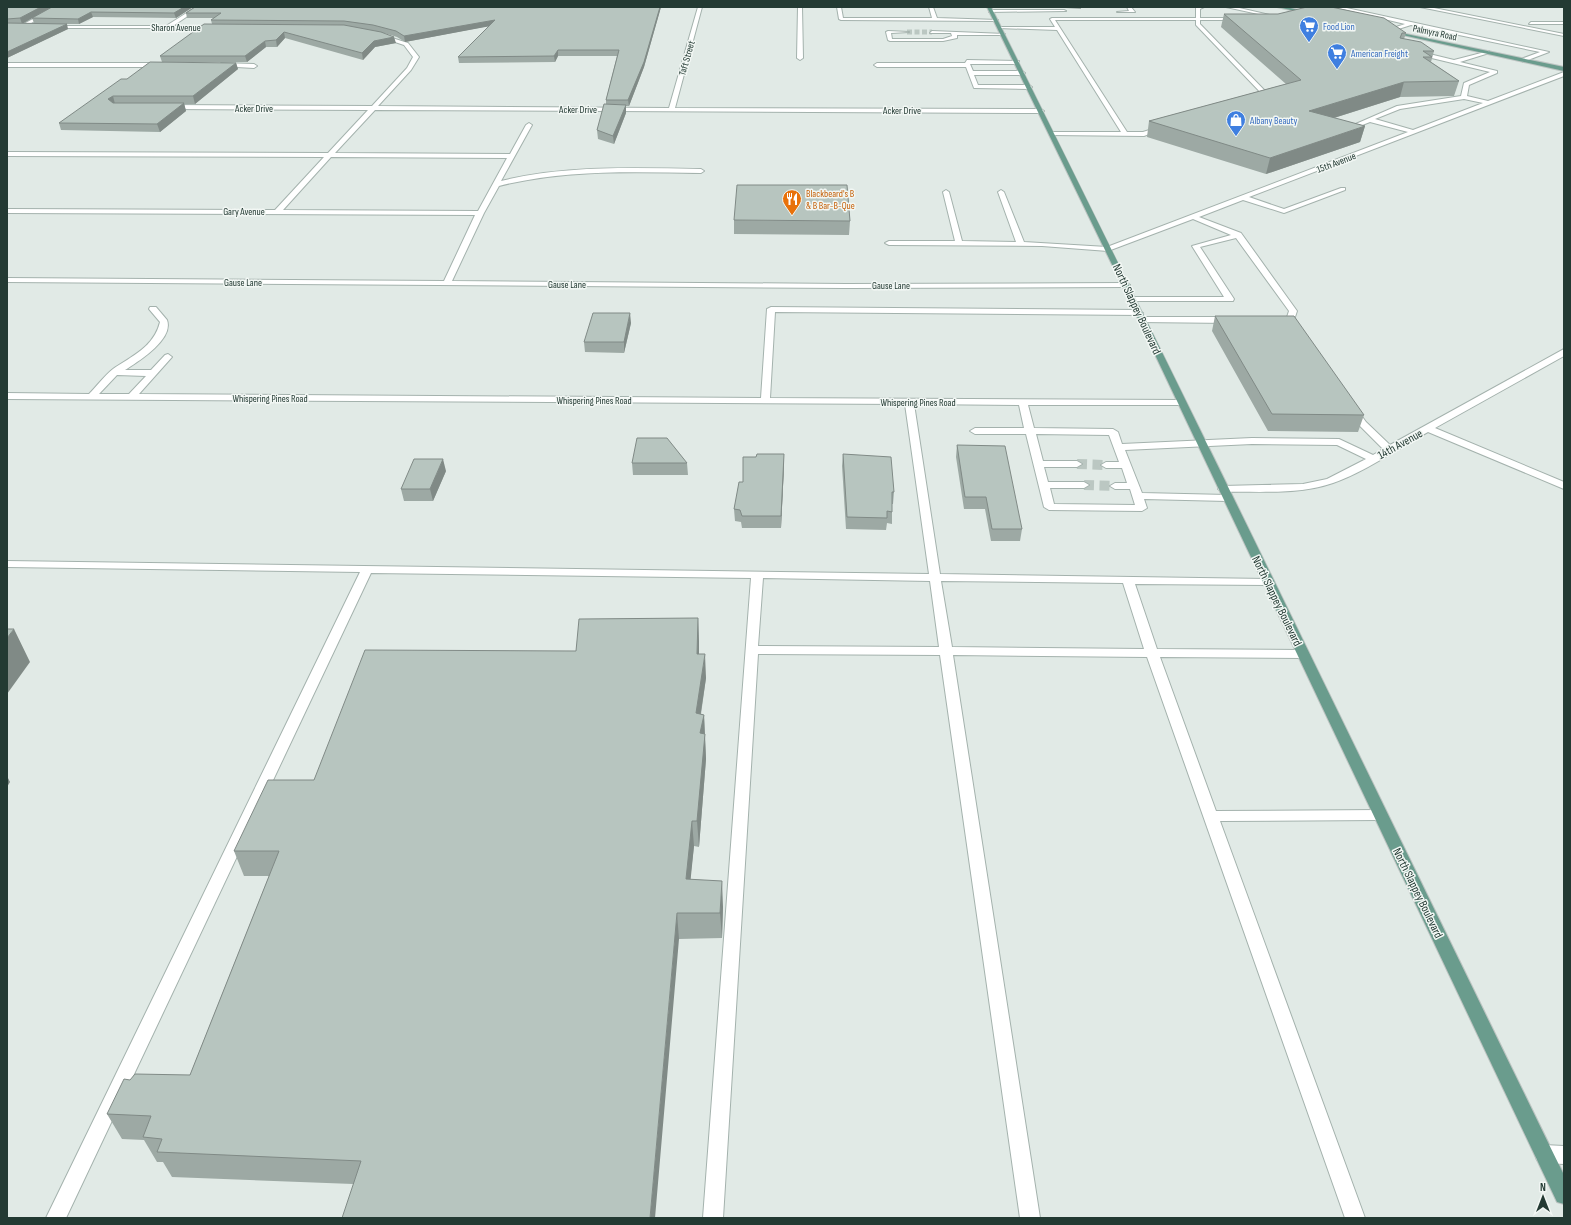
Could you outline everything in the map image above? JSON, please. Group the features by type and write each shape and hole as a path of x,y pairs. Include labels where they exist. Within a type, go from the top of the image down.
{"main road":[{"path":"1279,7 1314,15"},
{"name":"North Slappey Boulevard","path":"990,9 1133,299 1267,582 1564,1195"},
{"name":"Palmyra Road","path":"1381,29 1564,69"}],"street":[{"path":"22,26 58,7"},
{"path":"167,27 199,7"},
{"name":"Taft Street","path":"672,109 700,7"},
{"path":"800,7 800,58"},
{"path":"839,7 841,19 996,20"},
{"path":"931,7 935,19"},
{"path":"1110,12 1133,12 1129,7"},
{"path":"1202,7 1198,8 1198,24 1267,96 1253,100"},
{"path":"1228,7 1280,18 1258,19"},
{"path":"1336,7 1546,52 1523,60"},
{"path":"1422,7 1564,35"},
{"path":"1446,7 1524,23"},
{"path":"990,9 1070,11"},
{"path":"1125,134 1052,19 1243,19"},
{"path":"1513,25 1524,23 1564,23"},
{"path":"1389,31 1411,24"},
{"path":"14,26 37,26"},
{"name":"Sharon Avenue","path":"45,26 222,27"},
{"path":"1000,28 1058,29"},
{"path":"907,32 888,32 890,40 943,40 955,37 953,33"},
{"path":"932,32 1003,34"},
{"path":"278,211 409,69 416,58 409,47 400,41 372,33"},
{"path":"1413,52 1495,72 1466,84 1464,97"},
{"path":"1454,62 1487,52"},
{"path":"1017,62 966,62 976,87 1029,87"},
{"path":"7,65 166,65"},
{"path":"214,65 254,66"},
{"path":"877,65 968,65"},
{"path":"971,73 1022,73"},
{"name":"15th Avenue","path":"1108,249 1564,74"},
{"path":"1345,130 1400,107 1464,97 1489,103"},
{"name":"Acker Drive","path":"162,107 1041,111"},
{"path":"1370,120 1415,132"},
{"path":"447,283 480,213 529,125"},
{"path":"1052,134 1144,134 1166,127"},
{"path":"7,154 330,154 512,156"},
{"path":"497,184 531,175 558,171 701,171"},
{"path":"1244,198 1284,211 1343,189"},
{"path":"946,192 959,243"},
{"path":"1001,192 1021,244"},
{"name":"Gary Avenue","path":"7,211 480,213"},
{"path":"1194,217 1238,235 1293,311 1286,320 1303,340"},
{"path":"1133,299 1230,299 1196,246 1238,235"},
{"path":"889,242 1021,244 1108,249"},
{"name":"Gause Lane","path":"7,280 1126,285"},
{"path":"92,396 115,372 142,355 163,332 164,322 153,309"},
{"path":"765,401 771,309 1141,316 1235,320"},
{"name":"14th Avenue","path":"1115,486 1135,491 1225,494 1303,487 1330,482 1564,352"},
{"path":"131,397 168,357"},
{"path":"115,372 153,373"},
{"name":"Whispering Pines Road","path":"7,396 1181,403"},
{"path":"909,402 1030,1218"},
{"path":"975,430 1030,430 1113,432 1142,508 1049,507 1040,464 1030,430 1023,402"},
{"path":"1349,405 1363,424 1389,450"},
{"path":"1428,428 1564,486"},
{"path":"1119,446 1252,441 1339,442 1374,458"},
{"path":"1040,464 1077,464"},
{"path":"1106,465 1126,465"},
{"path":"1044,485 1084,485"},
{"path":"7,564 1267,582"},
{"path":"56,1218 367,569"},
{"path":"713,1218 756,575"},
{"path":"1128,580 1152,653 1355,1218"},
{"path":"752,650 1302,654"},
{"path":"1210,816 1380,815"},
{"path":"1544,1154 1564,1155"}],"building":[{"path":"7,7 41,7 20,18 7,19"},
{"path":"52,7 184,7 174,13 91,12 78,19 32,18"},
{"path":"195,7 660,7 644,62 628,100 606,100 619,50 558,50 554,56 458,57 495,20 404,36 396,31 373,25 344,21 211,20 221,13 186,13"},
{"path":"1307,7 1331,7 1384,18 1406,33 1402,33 1400,38 1421,42 1434,51 1423,51 1432,57 1423,57 1459,81 1404,82 1309,111 1365,126 1270,158 1149,121 1301,80 1224,14 1278,14"},
{"path":"7,23 67,24 7,52"},
{"path":"204,24 344,25 381,32 394,37 374,41 362,53 284,32 276,40 265,41 245,56 160,56"},
{"path":"150,62 236,63 193,96 113,96 108,99 113,103 184,103 157,124 59,123 121,79 127,79"},
{"path":"604,104 626,105 613,136 597,130"},
{"name":"Blackbeard's B & B Bar-B-Que","path":"737,185 847,185 850,221 734,220"},
{"path":"593,313 630,313 624,342 584,342"},
{"path":"1215,316 1294,316 1364,415 1272,414"},
{"path":"637,438 667,438 687,463 632,463"},
{"path":"957,445 1005,446 1022,529 992,529 986,497 965,497"},
{"path":"757,454 784,454 781,516 742,516 740,510 734,509 739,482 743,482 743,457 756,457"},
{"path":"843,454 891,457 894,492 892,492 892,512 887,511 887,518 847,517"},
{"path":"414,459 443,459 430,489 401,489"},
{"path":"698,618 697,654 705,654 696,713 704,715 700,733 705,734 697,821 692,821 686,879 722,881 720,913 677,913 650,1218 342,1218 361,1161 157,1152 162,1139 143,1137 151,1116 107,1114 124,1079 130,1080 135,1074 190,1075 279,851 234,851 268,780 314,780 365,650 576,651 579,619"},
{"path":"7,629 14,629 7,638"}],"tunnel":[{"path":"907,32 932,32"},
{"path":"1077,464 1106,465"},
{"path":"1084,485 1115,486"}],"place":[{"name":"Food Lion","path":"1309,43"},
{"name":"American Freight","path":"1337,70"},
{"name":"Albany Beauty","path":"1236,137"},
{"name":"Blackbeard's B & B Bar-B-Que","path":"792,216"}]}
